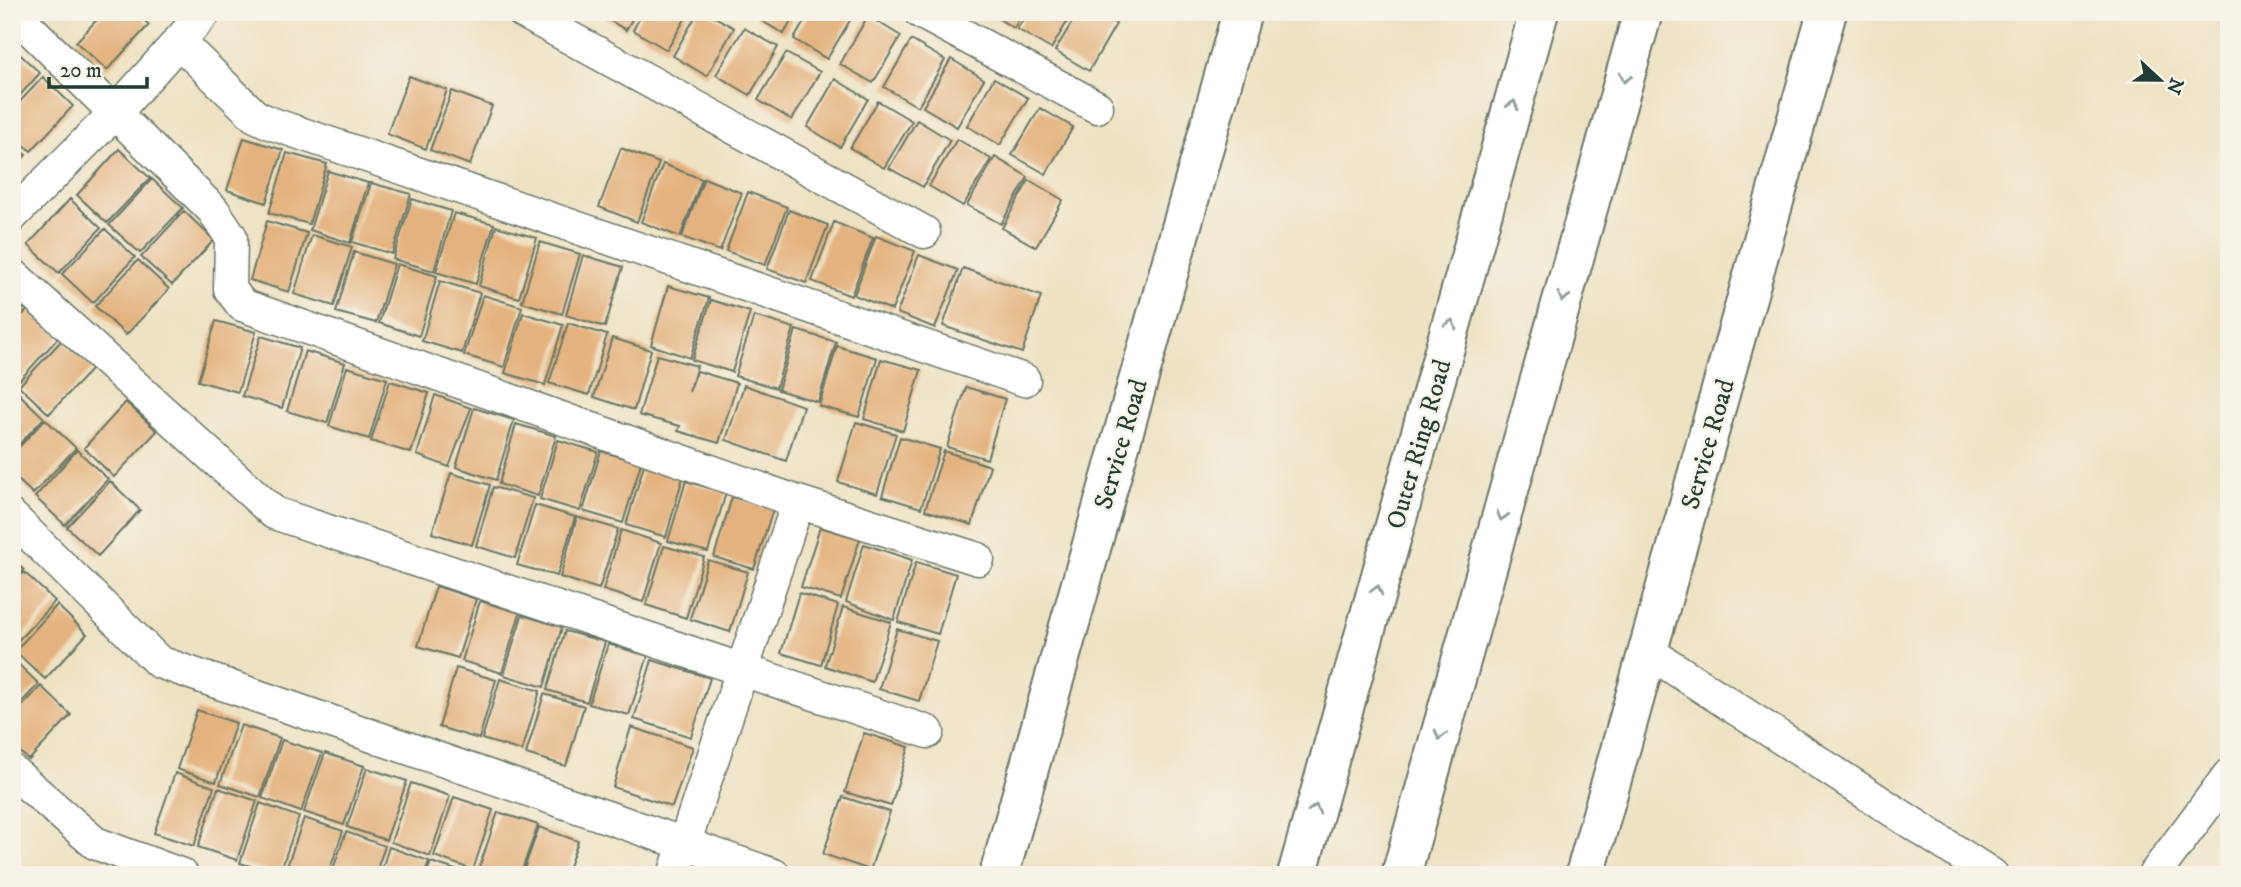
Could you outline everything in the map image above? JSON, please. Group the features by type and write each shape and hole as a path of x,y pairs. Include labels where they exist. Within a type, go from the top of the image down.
{"main road":[{"name":"Service Road","path":"999,875 1242,12"},
{"name":"Outer Ring Road","path":"1297,875 1539,12"},
{"path":"1401,875 1643,12"},
{"name":"Service Road","path":"1585,875 1827,12"}],"street":[{"path":"13,12 213,210 231,237 230,289 242,305 798,502 978,559"},
{"path":"12,216 116,112 205,12"},
{"path":"523,12 924,232"},
{"path":"920,12 1097,107"},
{"path":"179,41 255,116 270,123 1024,380"},
{"path":"12,274 274,513 929,732"},
{"path":"674,875 798,502"},
{"path":"12,517 159,662 774,875"},
{"path":"1649,652 1992,875"},
{"path":"12,771 95,843 183,875"},
{"path":"2154,875 2229,775"}],"building":[{"path":"104,12 136,12 149,25 107,70 76,42"},
{"path":"596,12 636,12 626,30"},
{"path":"643,12 689,12 667,50 633,30"},
{"path":"698,12 706,12 734,28 707,76 673,56"},
{"path":"747,12 796,12 784,34"},
{"path":"810,12 855,12 827,59 794,39"},
{"path":"987,12 1023,12 1014,28"},
{"path":"1028,12 1073,12 1051,49 1017,29"},
{"path":"1078,12 1096,12 1116,24 1089,71 1055,51"},
{"path":"868,16 901,36 873,83 840,64"},
{"path":"744,28 778,47 750,95 716,75"},
{"path":"911,40 945,60 918,107 884,87"},
{"path":"12,47 40,73 12,104"},
{"path":"786,53 820,72 792,120 758,100"},
{"path":"951,59 984,79 957,127 923,107"},
{"path":"409,76 447,90 426,149 387,134"},
{"path":"43,77 73,106 31,151 12,134 12,110"},
{"path":"994,78 1028,98 1000,145 967,126"},
{"path":"835,79 868,99 840,147 807,127"},
{"path":"452,91 492,106 470,165 430,150"},
{"path":"878,101 912,121 884,168 850,148"},
{"path":"1040,108 1073,127 1046,174 1012,155"},
{"path":"917,120 950,140 923,187 889,168"},
{"path":"244,138 283,150 266,203 227,190"},
{"path":"957,139 991,159 963,206 929,186"},
{"path":"12,143 26,155 12,170"},
{"path":"621,148 659,163 637,222 599,207"},
{"path":"119,149 150,178 107,223 77,195"},
{"path":"287,153 327,164 309,224 269,213"},
{"path":"995,157 1028,177 1001,224 967,205"},
{"path":"663,164 702,179 680,237 641,222"},
{"path":"328,171 368,183 350,243 310,230"},
{"path":"704,178 742,193 720,251 682,237"},
{"path":"152,179 183,208 140,253 109,225"},
{"path":"1029,180 1063,200 1036,247 1002,228"},
{"path":"371,183 411,194 392,254 352,242"},
{"path":"748,192 787,207 765,265 726,251"},
{"path":"70,199 101,228 59,273 28,245"},
{"path":"412,199 451,211 434,271 393,259"},
{"path":"789,210 828,225 806,283 767,269"},
{"path":"184,211 214,240 172,285 141,257"},
{"path":"454,213 494,224 476,284 436,272"},
{"path":"267,221 307,233 289,292 250,280"},
{"path":"834,222 873,238 851,296 812,281"},
{"path":"496,226 537,238 519,298 479,286"},
{"path":"105,229 135,257 93,303 62,274"},
{"path":"312,235 352,247 334,306 294,294"},
{"path":"876,236 915,251 892,310 854,295"},
{"path":"540,242 580,254 562,314 522,302"},
{"path":"354,252 394,264 376,323 336,312"},
{"path":"583,255 623,267 605,327 566,315"},
{"path":"919,255 958,270 935,328 897,313"},
{"path":"138,260 169,289 126,335 95,306"},
{"path":"397,264 437,276 419,336 379,323"},
{"path":"963,268 1041,296 1022,353 943,326"},
{"path":"440,281 480,293 462,353 422,341"},
{"path":"668,286 709,298 690,358 651,345"},
{"path":"12,294 26,306 12,321"},
{"path":"483,295 522,307 504,367 464,355"},
{"path":"711,300 750,312 732,372 692,360"},
{"path":"29,308 59,337 17,383 12,378 12,326"},
{"path":"523,313 563,325 545,385 505,373"},
{"path":"754,316 794,328 776,388 735,376"},
{"path":"216,321 256,332 238,392 198,381"},
{"path":"568,323 607,335 589,395 549,383"},
{"path":"796,330 836,342 818,402 778,390"},
{"path":"261,336 300,348 282,408 242,396"},
{"path":"612,338 651,350 634,410 594,397"},
{"path":"62,340 92,369 49,414 19,386"},
{"path":"837,346 877,358 859,417 819,406"},
{"path":"305,351 345,363 327,423 287,411"},
{"path":"657,355 697,366 689,392 697,371 737,383 719,443 678,431 680,426 639,415"},
{"path":"881,359 921,370 903,431 864,419"},
{"path":"347,367 387,379 369,439 329,426"},
{"path":"390,381 429,393 411,453 371,441"},
{"path":"744,385 803,406 786,461 726,440"},
{"path":"966,387 1005,399 987,459 947,447"},
{"path":"12,390 44,418 12,452"},
{"path":"435,395 471,408 449,467 417,455"},
{"path":"126,402 157,431 114,477 84,448"},
{"path":"474,408 514,420 496,480 456,467"},
{"path":"45,419 76,448 33,494 12,474 12,455"},
{"path":"856,422 896,434 877,494 838,482"},
{"path":"516,424 556,436 538,496 499,484"},
{"path":"900,437 940,449 921,508 882,496"},
{"path":"558,440 598,452 580,511 540,499"},
{"path":"77,450 108,479 65,525 35,497"},
{"path":"601,451 641,463 623,523 583,511"},
{"path":"944,451 990,466 972,525 925,510"},
{"path":"644,465 683,477 666,537 626,525"},
{"path":"451,473 490,485 472,545 432,533"},
{"path":"110,481 140,510 98,556 67,527"},
{"path":"686,481 726,493 708,552 668,541"},
{"path":"493,487 533,498 515,558 476,546"},
{"path":"732,497 773,509 754,569 714,557"},
{"path":"535,505 575,517 557,576 517,565"},
{"path":"577,517 618,529 599,589 560,577"},
{"path":"820,527 860,539 841,599 801,587"},
{"path":"621,530 661,543 643,602 603,590"},
{"path":"864,544 912,560 894,620 846,602"},
{"path":"664,546 704,557 686,618 646,605"},
{"path":"12,559 24,570 12,582"},
{"path":"708,560 748,572 730,632 690,619"},
{"path":"916,562 956,574 938,634 898,622"},
{"path":"24,572 55,601 12,647 12,585"},
{"path":"436,586 476,599 458,658 418,646"},
{"path":"799,593 838,605 821,665 781,653"},
{"path":"480,601 520,613 502,673 462,661"},
{"path":"57,605 87,634 45,679 15,651"},
{"path":"843,607 891,622 872,682 825,666"},
{"path":"522,615 562,627 544,687 504,675"},
{"path":"897,629 937,641 919,701 879,689"},
{"path":"565,631 605,642 587,702 547,690"},
{"path":"608,644 648,656 629,715 589,704"},
{"path":"12,658 39,684 12,712"},
{"path":"652,660 710,678 691,737 634,719"},
{"path":"456,668 496,680 479,739 439,727"},
{"path":"500,679 540,691 522,751 482,739"},
{"path":"41,686 71,715 29,760 12,745 12,717"},
{"path":"544,694 584,706 566,766 526,754"},
{"path":"197,710 236,723 216,782 177,769"},
{"path":"241,725 280,738 260,797 220,784"},
{"path":"631,727 693,747 672,807 613,787"},
{"path":"864,733 909,747 891,806 845,792"},
{"path":"282,740 322,753 301,812 262,798"},
{"path":"325,753 364,766 344,825 304,812"},
{"path":"367,768 407,781 386,840 347,827"},
{"path":"175,773 214,787 194,846 154,833"},
{"path":"411,783 450,796 430,856 391,842"},
{"path":"218,788 257,801 237,860 198,847"},
{"path":"454,797 493,810 473,870 434,856"},
{"path":"843,797 890,812 870,870 823,854"},
{"path":"260,803 299,817 279,875 240,863"},
{"path":"498,812 538,825 520,875 489,875 478,871"},
{"path":"304,818 343,831 328,875 284,875"},
{"path":"539,827 578,841 566,875 522,875"},
{"path":"346,832 385,846 375,875 331,875"},
{"path":"389,847 429,861 424,875 380,875"},
{"path":"431,862 468,874 426,875"}]}
